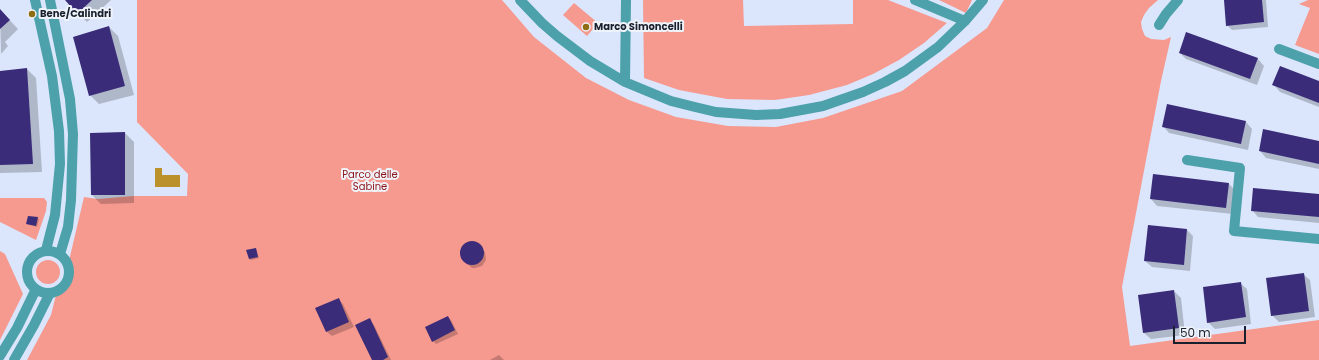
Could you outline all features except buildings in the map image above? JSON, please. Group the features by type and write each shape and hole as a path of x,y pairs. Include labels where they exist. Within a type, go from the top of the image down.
{"street":[{"path":"35,0 52,76 59,131 60,164 55,215 46,250"},
{"path":"50,0 70,99 73,134 73,180 68,227 60,254"},
{"path":"520,0 557,36 590,61 625,82 671,101 716,112 756,115 780,114 804,110 853,96 898,75 938,47 965,21 983,0"},
{"path":"625,82 626,0"},
{"path":"915,0 965,21"},
{"path":"1159,25 1178,0"},
{"path":"1279,49 1319,64"},
{"path":"1187,160 1240,168 1234,231 1319,239"},
{"path":"46,250 60,254 68,265 68,279 59,290 50,293 40,292 28,280 27,268 33,256 46,250"},
{"path":"0,356 17,328 36,289"},
{"path":"14,360 50,293"}],"green space":[{"name":"Parco delle Sabine","path":"137,0 502,0 534,37 586,78 629,100 676,117 728,126 776,127 823,118 902,91 987,28 1004,0 1158,0 1144,15 1141,22 1142,29 1145,36 1151,39 1164,40 1171,37 1161,81 1122,287 1130,346 1319,320 1319,360 27,360 51,315 57,291 68,279 68,265 84,197 98,199 133,196 187,196 188,174 137,122"},
{"path":"643,0 743,0 744,26 853,24 853,0 888,0 947,23 924,43 899,60 873,74 847,85 809,95 775,100 727,99 679,90 644,78"},
{"path":"939,0 972,0 966,13"},
{"path":"1308,0 1319,0 1319,54 1295,45 1310,8 1299,4"},
{"path":"574,3 598,23 587,36 563,15"},
{"path":"0,198 44,198 47,202 46,211 36,240 0,222"},
{"path":"0,251 5,254 23,294 0,340"},
{"path":"48,260 57,263 60,272 57,281 48,284 39,281 36,272 39,263"}],"shaded area":[{"path":"155,168 162,168 162,175 180,175 180,187 155,187"}],"place":[{"name":"Bene/Calindri","path":"32,14"},
{"name":"Marco Simoncelli","path":"586,27"}]}
